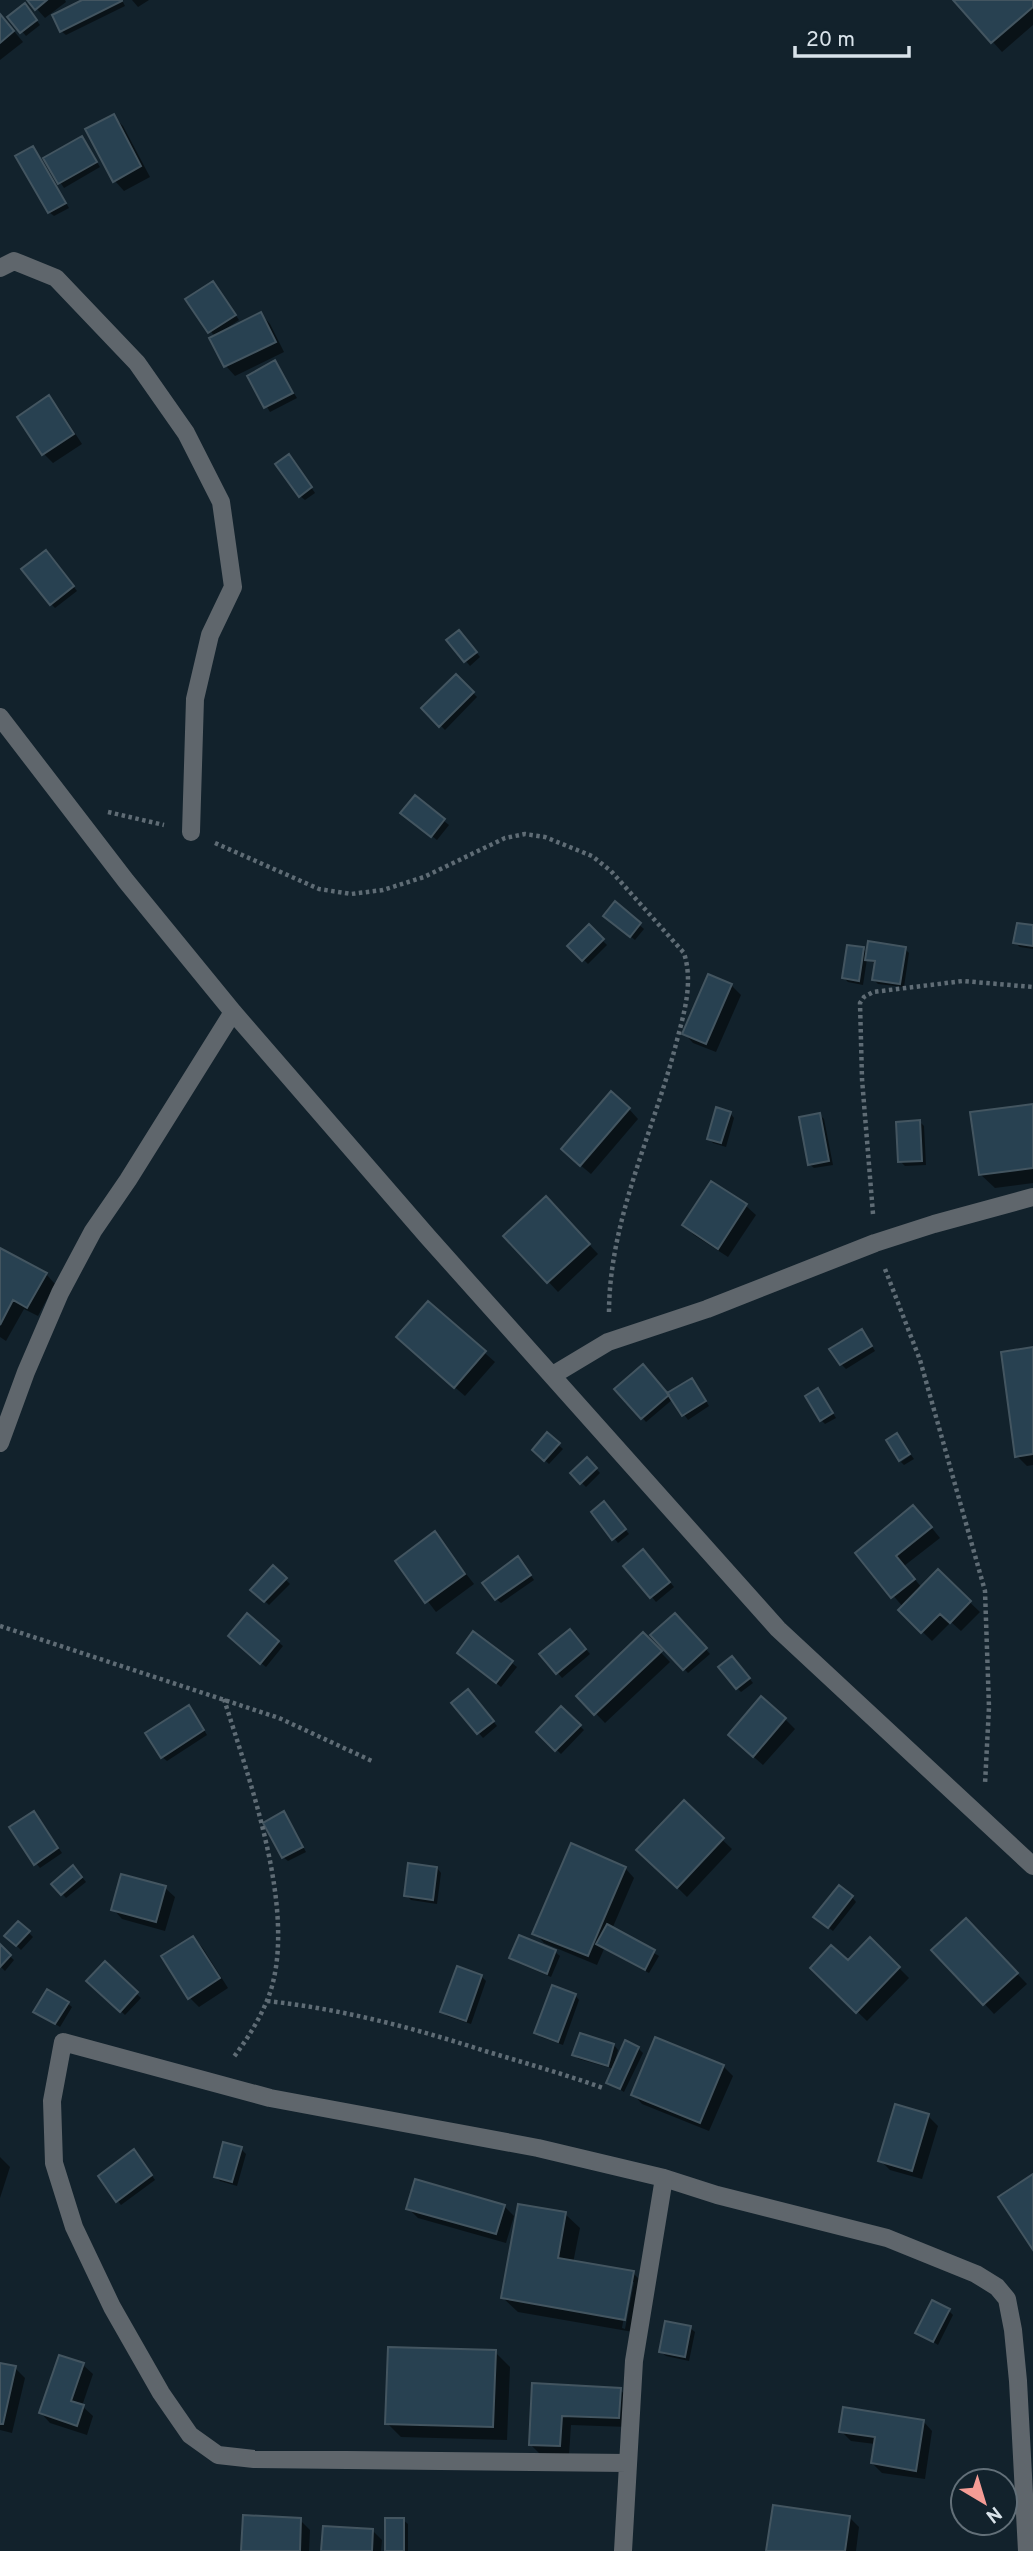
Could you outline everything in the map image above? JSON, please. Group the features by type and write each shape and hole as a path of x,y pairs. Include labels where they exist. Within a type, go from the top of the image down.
{"street":[{"path":"0,268 14,261 56,278 96,319 137,363 164,400 186,433 221,502 233,587 210,635 195,699 191,832"},
{"path":"0,717 125,881 233,1012 428,1237 778,1629 1033,1866"},
{"path":"0,1443 26,1372 60,1293 93,1231 233,1012"},
{"path":"553,1375 608,1342 707,1309 876,1243 1033,1197"},
{"path":"627,2463 254,2459 218,2455 190,2435 161,2393 112,2307 74,2227 54,2163 52,2101 64,2042 270,2098 538,2148 664,2178 717,2195 887,2238 976,2274 997,2287 1007,2298 1013,2330 1027,2551"},
{"path":"623,2551 634,2361 664,2178"}],"path":[{"path":"66,802 191,832 319,888 351,894 383,890 424,877 505,838 525,834 545,837 592,856 611,871 684,953 689,968 688,996 670,1067 614,1251 608,1342"},
{"path":"982,1820 989,1707 985,1591 920,1360 876,1243 862,1079 860,1003 873,992 963,981 1033,987"},
{"path":"0,1626 279,1718 372,1761"},
{"path":"216,2082 246,2041 267,2001 276,1967 277,1940 271,1857 224,1699"},
{"path":"267,2001 311,2006 406,2026 545,2067 603,2088"}],"building":[{"path":"27,0 47,0 35,10"},
{"path":"82,0 122,1 60,32 52,15"},
{"path":"953,0 1033,0 1033,7 991,43"},
{"path":"25,3 37,20 20,33 7,17"},
{"path":"0,14 14,31 0,43"},
{"path":"114,114 141,166 113,182 85,129"},
{"path":"82,136 97,162 58,184 43,158"},
{"path":"33,146 66,203 48,213 15,156"},
{"path":"213,281 236,315 208,333 185,299"},
{"path":"261,312 276,342 224,367 209,338"},
{"path":"275,360 293,393 264,408 247,376"},
{"path":"49,395 74,434 42,455 17,417"},
{"path":"289,454 312,487 299,497 275,464"},
{"path":"46,550 74,586 50,605 21,569"},
{"path":"459,630 477,652 464,662 446,640"},
{"path":"456,674 474,692 439,727 421,708"},
{"path":"415,795 445,819 431,837 400,813"},
{"path":"615,901 641,923 630,937 603,916"},
{"path":"1017,923 1033,925 1033,946 1013,943"},
{"path":"589,924 604,939 582,961 567,946"},
{"path":"868,941 906,947 900,984 872,980 875,961 865,960"},
{"path":"847,945 864,947 859,981 842,978"},
{"path":"708,974 732,984 706,1044 682,1034"},
{"path":"611,1091 630,1108 580,1166 561,1149"},
{"path":"1033,1104 1033,1168 979,1175 970,1112"},
{"path":"716,1107 731,1112 721,1143 707,1139"},
{"path":"820,1113 829,1161 808,1165 799,1117"},
{"path":"920,1120 922,1161 898,1162 896,1122"},
{"path":"711,1181 747,1204 718,1249 682,1225"},
{"path":"546,1196 590,1244 547,1283 503,1236"},
{"path":"0,1248 47,1273 27,1308 13,1300 0,1325"},
{"path":"428,1301 486,1351 454,1388 396,1337"},
{"path":"862,1329 872,1346 840,1365 829,1349"},
{"path":"1033,1347 1033,1454 1015,1457 1001,1352"},
{"path":"643,1364 669,1395 641,1419 614,1389"},
{"path":"692,1378 706,1401 682,1416 667,1393"},
{"path":"818,1388 833,1413 820,1421 805,1396"},
{"path":"547,1432 560,1443 544,1461 532,1450"},
{"path":"897,1433 910,1454 899,1461 886,1440"},
{"path":"587,1457 597,1468 580,1484 570,1473"},
{"path":"604,1501 626,1529 612,1540 591,1512"},
{"path":"913,1505 932,1527 896,1556 915,1579 891,1598 855,1553"},
{"path":"435,1531 465,1574 425,1603 395,1561"},
{"path":"643,1549 670,1582 650,1598 623,1566"},
{"path":"518,1556 531,1575 495,1600 482,1583"},
{"path":"273,1565 287,1578 264,1602 250,1590"},
{"path":"938,1569 971,1601 950,1623 940,1614 921,1633 898,1610"},
{"path":"247,1613 279,1641 260,1664 228,1636"},
{"path":"675,1613 707,1648 683,1670 650,1635"},
{"path":"570,1629 586,1649 556,1674 539,1654"},
{"path":"473,1631 513,1661 496,1683 457,1653"},
{"path":"643,1632 662,1651 594,1715 576,1696"},
{"path":"732,1656 750,1678 736,1689 718,1667"},
{"path":"468,1689 494,1721 477,1734 451,1703"},
{"path":"761,1696 786,1718 753,1757 728,1735"},
{"path":"189,1705 204,1730 161,1758 145,1733"},
{"path":"561,1706 581,1725 555,1751 536,1732"},
{"path":"684,1800 724,1838 677,1888 636,1850"},
{"path":"34,1811 58,1848 34,1865 9,1827"},
{"path":"284,1811 303,1847 282,1858 263,1823"},
{"path":"571,1843 626,1867 588,1956 532,1934"},
{"path":"408,1863 437,1867 433,1900 404,1896"},
{"path":"73,1865 82,1877 61,1895 51,1884"},
{"path":"121,1874 166,1886 156,1922 111,1910"},
{"path":"839,1885 853,1896 828,1928 813,1917"},
{"path":"966,1918 1018,1973 983,2005 931,1950"},
{"path":"18,1921 30,1931 16,1946 4,1936"},
{"path":"607,1924 655,1950 645,1970 596,1944"},
{"path":"519,1935 556,1950 547,1974 509,1958"},
{"path":"193,1936 220,1978 188,1999 161,1956"},
{"path":"870,1937 900,1967 856,2013 810,1968 831,1945 848,1960"},
{"path":"0,1944 11,1955 0,1967"},
{"path":"105,1961 138,1992 120,2012 86,1981"},
{"path":"457,1966 482,1975 466,2021 440,2012"},
{"path":"552,1985 576,1994 558,2042 534,2033"},
{"path":"47,1989 69,2002 55,2024 33,2012"},
{"path":"580,2033 614,2044 608,2066 572,2055"},
{"path":"655,2037 724,2065 700,2123 631,2095"},
{"path":"625,2040 639,2047 620,2089 606,2083"},
{"path":"895,2104 929,2114 912,2171 878,2161"},
{"path":"223,2142 242,2147 232,2182 214,2177"},
{"path":"134,2149 152,2175 116,2202 98,2176"},
{"path":"1033,2174 1033,2250 998,2197"},
{"path":"415,2179 505,2205 496,2234 406,2209"},
{"path":"518,2204 566,2212 558,2258 634,2271 625,2320 501,2298"},
{"path":"932,2300 950,2309 933,2342 915,2333"},
{"path":"665,2321 691,2326 685,2357 659,2352"},
{"path":"388,2347 496,2350 493,2427 385,2424"},
{"path":"59,2355 84,2363 71,2401 84,2405 77,2426 39,2413"},
{"path":"0,2363 16,2366 3,2424 0,2424"},
{"path":"532,2383 621,2388 619,2418 562,2416 560,2446 529,2445"},
{"path":"843,2407 924,2420 916,2471 871,2463 875,2437 839,2432"},
{"path":"773,2505 850,2516 845,2551 766,2551"},
{"path":"243,2515 301,2518 300,2551 241,2551"},
{"path":"385,2518 404,2518 404,2551 385,2551"},
{"path":"323,2526 373,2529 372,2551 321,2551"}]}
